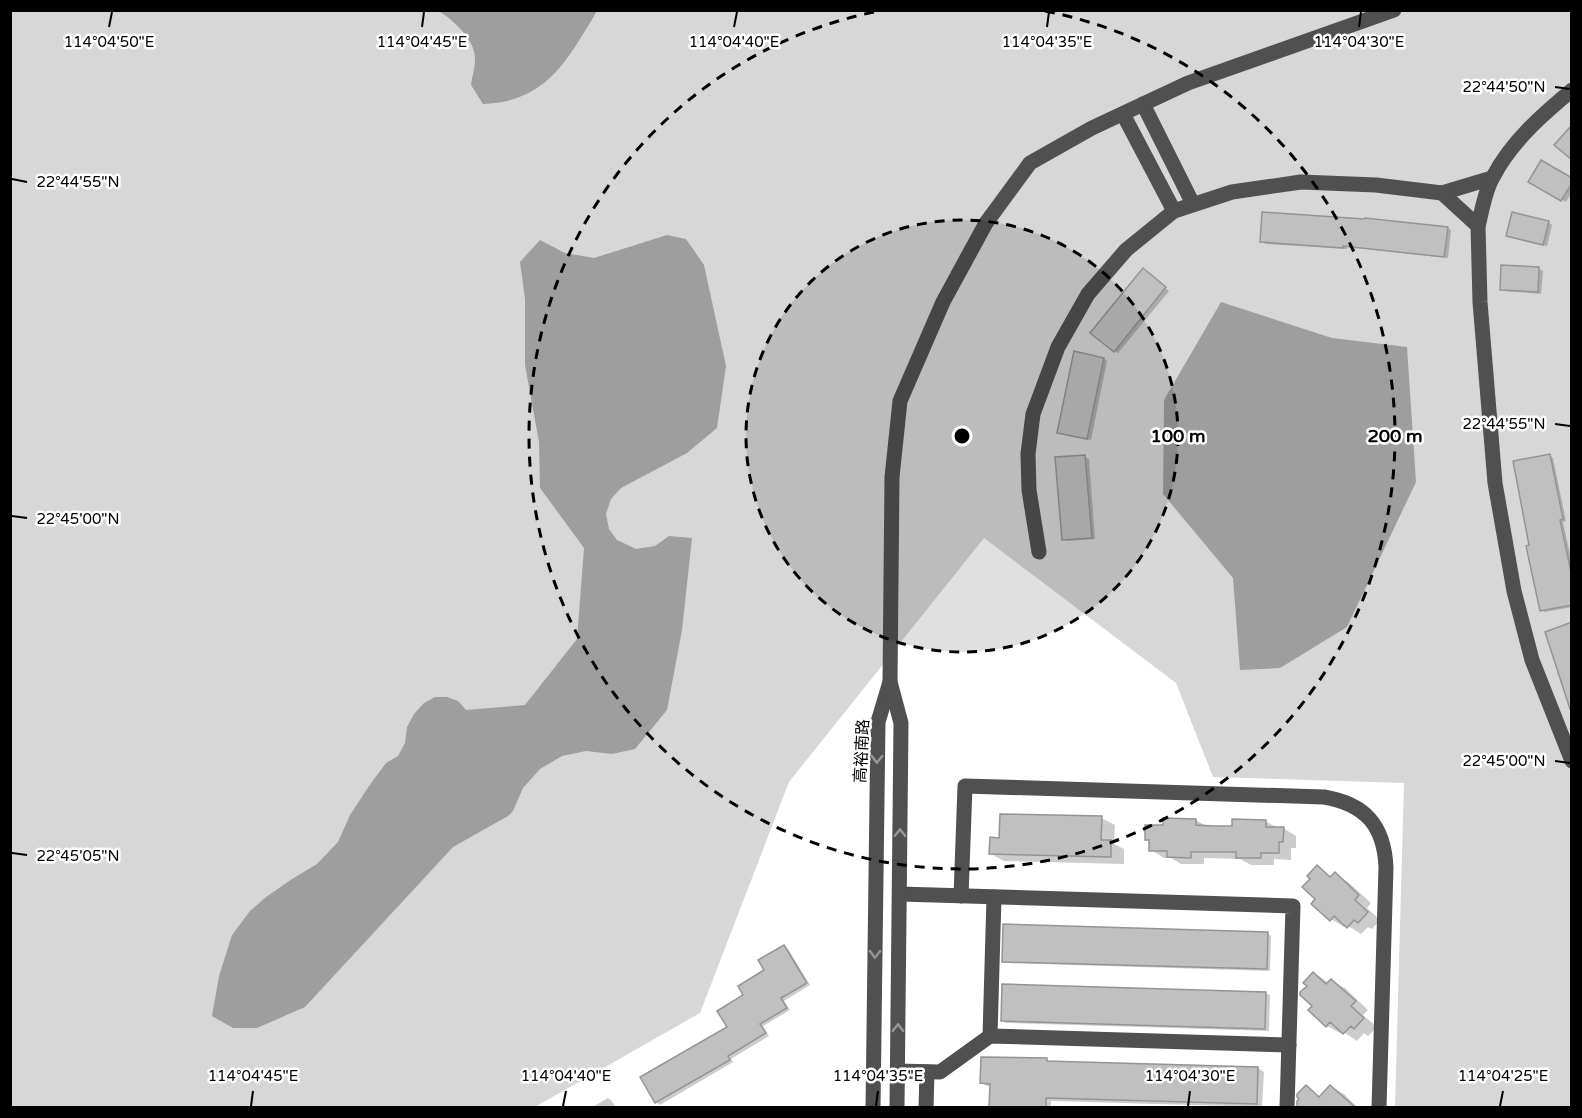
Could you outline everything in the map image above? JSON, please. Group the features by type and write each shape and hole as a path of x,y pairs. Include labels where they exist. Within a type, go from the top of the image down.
{"street":[{"path":"897,1107 902,723 890,682 892,477 900,401 943,302 980,232 1030,163 1092,128 1188,83 1394,10"},
{"path":"1572,90 1526,130 1491,178 1478,226 1480,302 1498,504 1514,591 1532,660 1572,761"},
{"path":"1143,104 1193,204"},
{"path":"1123,114 1174,211"},
{"path":"1039,552 1029,490 1028,454 1033,414 1058,347 1088,294 1126,250 1174,211 1232,192 1301,182 1376,185 1442,193 1491,178"},
{"path":"1442,193 1478,226"},
{"name":"高裕南路","path":"873,1107 878,722 890,682"},
{"path":"961,896 964,786 1324,797 1341,800 1357,807 1370,819 1379,833 1385,850 1379,1107"},
{"path":"900,894 1293,906 1287,1107"},
{"path":"990,1036 994,897"},
{"path":"897,1071 940,1072 990,1036 1289,1045"},
{"path":"926,1107 927,1072"}],"shaded area":[{"path":"10,11 1571,11 1571,1107 1395,1107 1404,783 1213,777 1176,683 984,538 789,782 700,1013 535,1107 14,1107 10,1105"},
{"path":"439,11 597,11 565,61 540,86 524,95 505,101 483,104 471,85 475,66 472,45 457,26"},
{"path":"667,235 686,239 704,265 726,366 717,428 687,453 621,488 611,499 606,514 609,529 617,540 636,549 655,546 669,536 692,538 682,630 667,710 635,749 612,754 586,751 562,756 540,769 523,788 513,811 453,847 305,1007 257,1028 233,1028 212,1016 219,976 232,935 250,911 266,897 317,864 338,842 350,815 369,786 386,763 398,756 405,743 407,727 414,714 424,703 435,697 447,697 458,701 466,710 525,705 577,639 584,548 540,488 539,442 525,365 525,299 520,262 540,240 565,253 594,258"},
{"path":"1221,302 1332,338 1407,347 1416,482 1347,627 1280,668 1240,670 1233,578 1163,494 1164,400"}],"building":[{"path":"1572,125 1572,160 1554,145"},
{"path":"1541,160 1572,178 1572,183 1561,201 1528,182"},
{"path":"1262,212 1365,218 1448,227 1444,257 1343,246 1343,248 1260,242"},
{"path":"1512,212 1549,221 1543,245 1506,236"},
{"path":"1501,265 1539,267 1538,292 1500,290"},
{"path":"1143,268 1166,287 1114,352 1090,333"},
{"path":"1074,351 1104,358 1087,439 1057,433"},
{"path":"1550,454 1572,577 1572,605 1540,611 1526,546 1529,545 1513,461"},
{"path":"1085,455 1092,538 1062,540 1055,457"},
{"path":"1572,622 1572,708 1570,709 1545,632"},
{"path":"1000,814 1102,816 1101,840 1111,840 1111,857 989,854 990,837 999,838"},
{"path":"1163,818 1196,819 1196,825 1214,826 1232,826 1232,819 1266,820 1266,827 1284,827 1283,842 1279,842 1279,853 1261,853 1261,858 1236,858 1236,852 1191,852 1191,858 1167,857 1167,851 1149,851 1149,840 1145,840 1145,825 1163,825"},
{"path":"1317,865 1330,877 1335,872 1359,895 1355,900 1368,912 1358,923 1354,920 1347,928 1334,916 1330,921 1311,904 1315,899 1302,887 1310,879 1307,876"},
{"path":"1003,924 1268,932 1267,969 1002,962"},
{"path":"784,945 807,983 781,998 787,1008 760,1024 766,1033 728,1056 730,1060 655,1103 640,1077 727,1027 717,1011 743,995 738,986 764,970 758,960"},
{"path":"1313,972 1326,984 1331,979 1356,1001 1351,1006 1364,1018 1354,1029 1351,1026 1343,1034 1330,1022 1326,1027 1308,1010 1312,1006 1300,995 1300,992 1307,986 1303,983"},
{"path":"1002,984 1266,992 1265,1029 1001,1021"},
{"path":"981,1057 1258,1067 1257,1104 1046,1098 1046,1107 989,1107 990,1084 980,1083"},
{"path":"1306,1085 1319,1097 1330,1085 1355,1107 1297,1107 1299,1099 1297,1094"}]}
